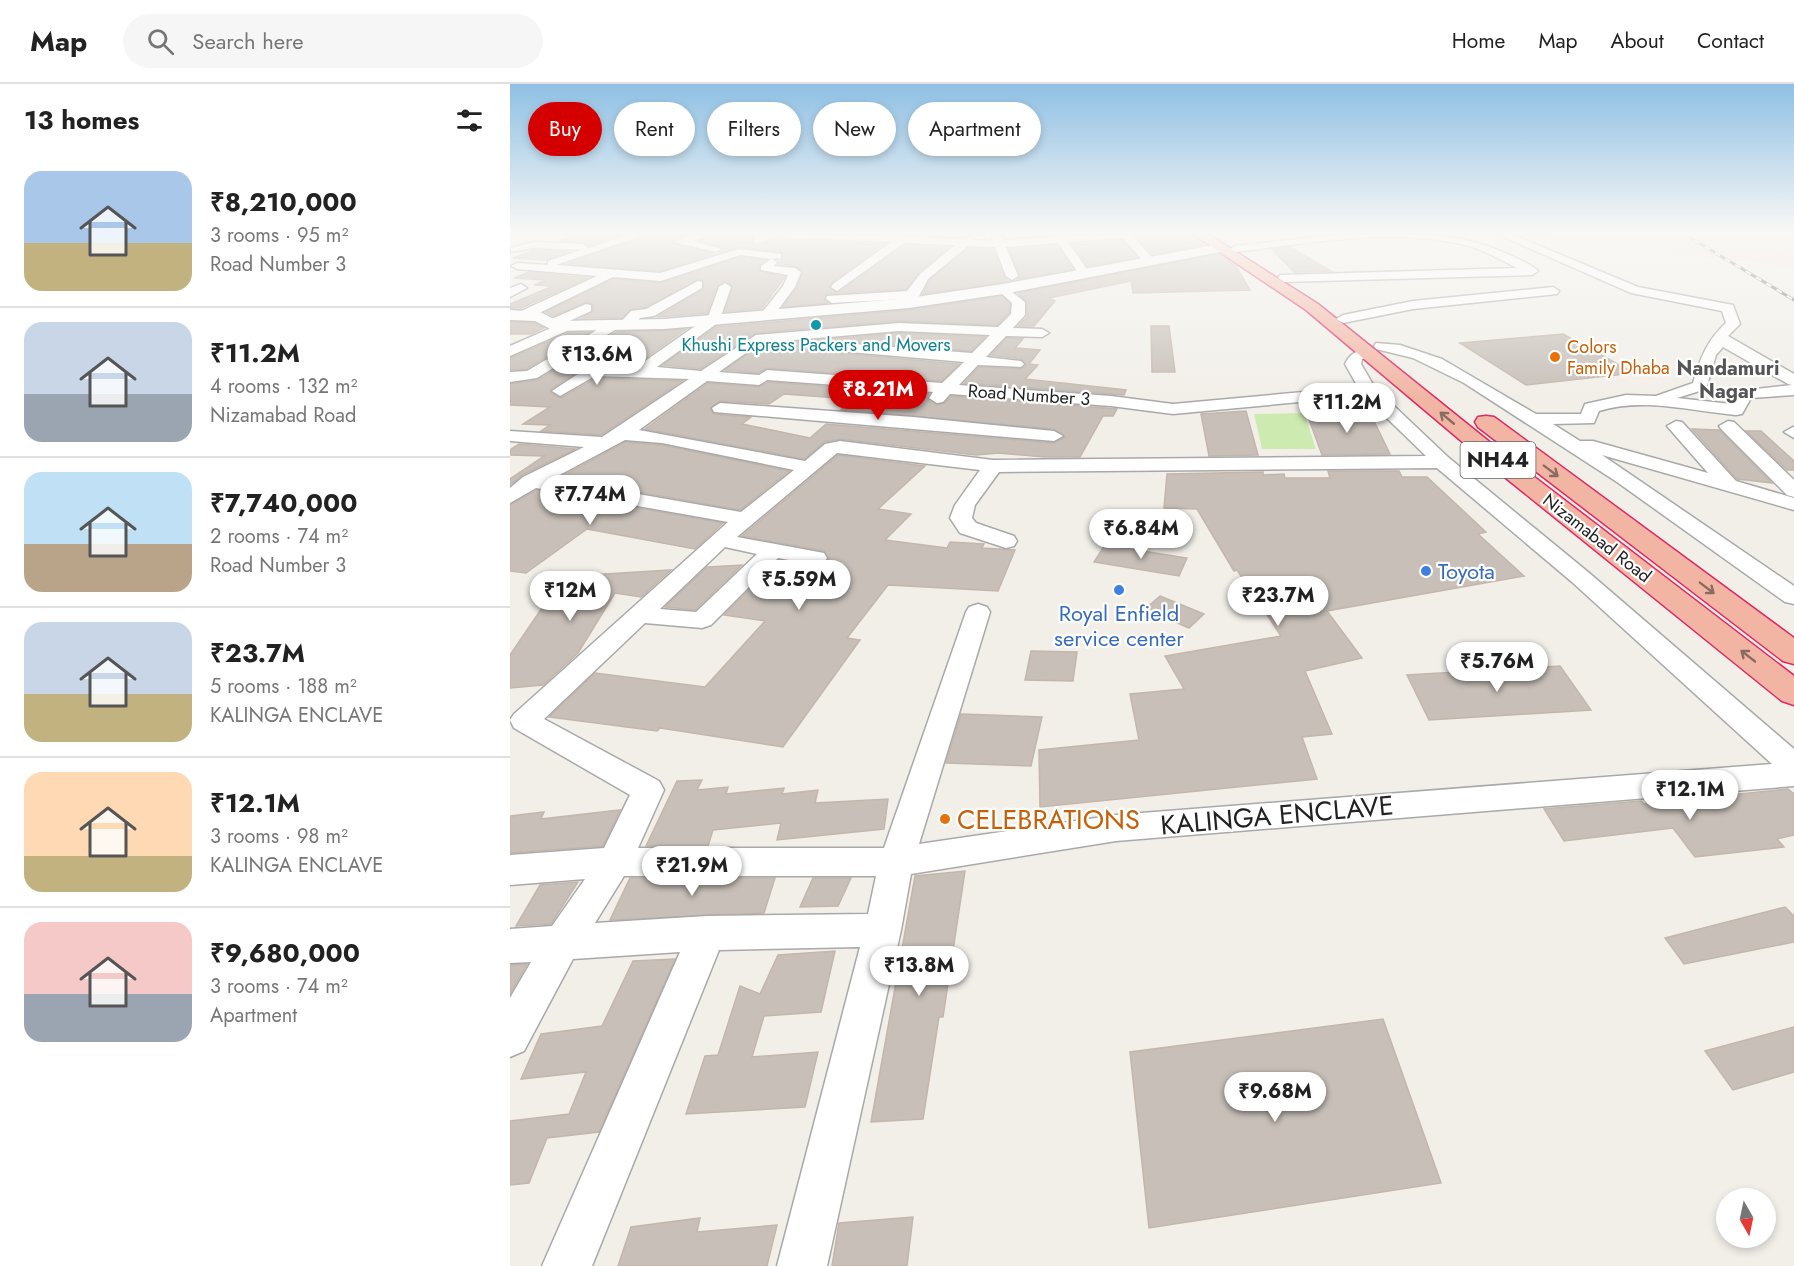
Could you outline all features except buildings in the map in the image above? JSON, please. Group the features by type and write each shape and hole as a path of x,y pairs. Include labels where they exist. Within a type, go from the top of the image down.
{"highway":[{"name":"Nizamabad Road","path":"1287,289 1481,418 1794,654"},
{"name":"Nizamabad Road","path":"1300,289 1343,319 1499,461 1794,693"}],"street":[{"path":"517,315 576,289"},
{"path":"510,377 531,375 636,314 649,314 691,289"},
{"path":"642,371 714,319 720,289"},
{"path":"767,315 788,289"},
{"path":"839,289 834,293 909,299"},
{"path":"909,299 915,289"},
{"path":"517,315 549,320 557,326 664,324 800,313 970,289"},
{"path":"884,452 1018,315 1020,306 1011,289"},
{"path":"1633,289 1728,308 1733,324 1720,336 1716,347 1709,352 1700,386 1655,400"},
{"path":"1343,319 1413,305 1553,291"},
{"path":"510,352 586,308"},
{"path":"800,313 802,344"},
{"path":"802,344 899,327 1042,333"},
{"path":"1720,336 1726,342 1794,381"},
{"path":"510,497 535,480 614,438 756,339 1016,364"},
{"path":"1794,597 1564,438 1424,354 1376,349 1356,356 1353,364 1368,391 1442,462 1580,577 1794,766"},
{"path":"784,363 720,408 913,422 1054,436"},
{"name":"Road Number 3","path":"560,392 592,371 763,377 1111,401 1173,409 1368,391"},
{"path":"1533,418 1588,419 1592,408 1611,400 1655,400 1736,410 1745,394 1794,390"},
{"path":"1676,426 1725,483"},
{"path":"1728,426 1792,491"},
{"path":"510,436 662,438 808,467"},
{"path":"1564,438 1725,483 1792,491"},
{"path":"510,1037 562,943 615,862 648,790 524,721 720,540 832,448 884,452 993,466 1442,462"},
{"path":"993,466 965,505 961,518 968,528 1006,541"},
{"path":"510,482 535,480 744,519"},
{"path":"720,540 816,558"},
{"path":"640,615 702,620 773,550"},
{"path":"802,1266 883,930 896,862 978,612"},
{"name":"KALINGA ENCLAVE","path":"510,870 615,862 896,862 1116,828 1794,774"},
{"path":"510,946 706,933 883,930"},
{"path":"567,1266 706,933"}],"green space":[{"path":"1304,413 1316,449 1262,449 1254,414"}],"railway":[{"path":"1776,289 1794,300"}],"place":[{"name":"Khushi Express Packers and Movers","path":"816,325"},
{"name":"Colors Family Dhaba","path":"1555,357"},
{"name":"Toyota","path":"1426,571"},
{"name":"Royal Enfield service center","path":"1119,590"},
{"name":"CELEBRATIONS","path":"945,819"}],"district":[{"name":"Nandamuri Nagar","path":"1728,380"}]}
